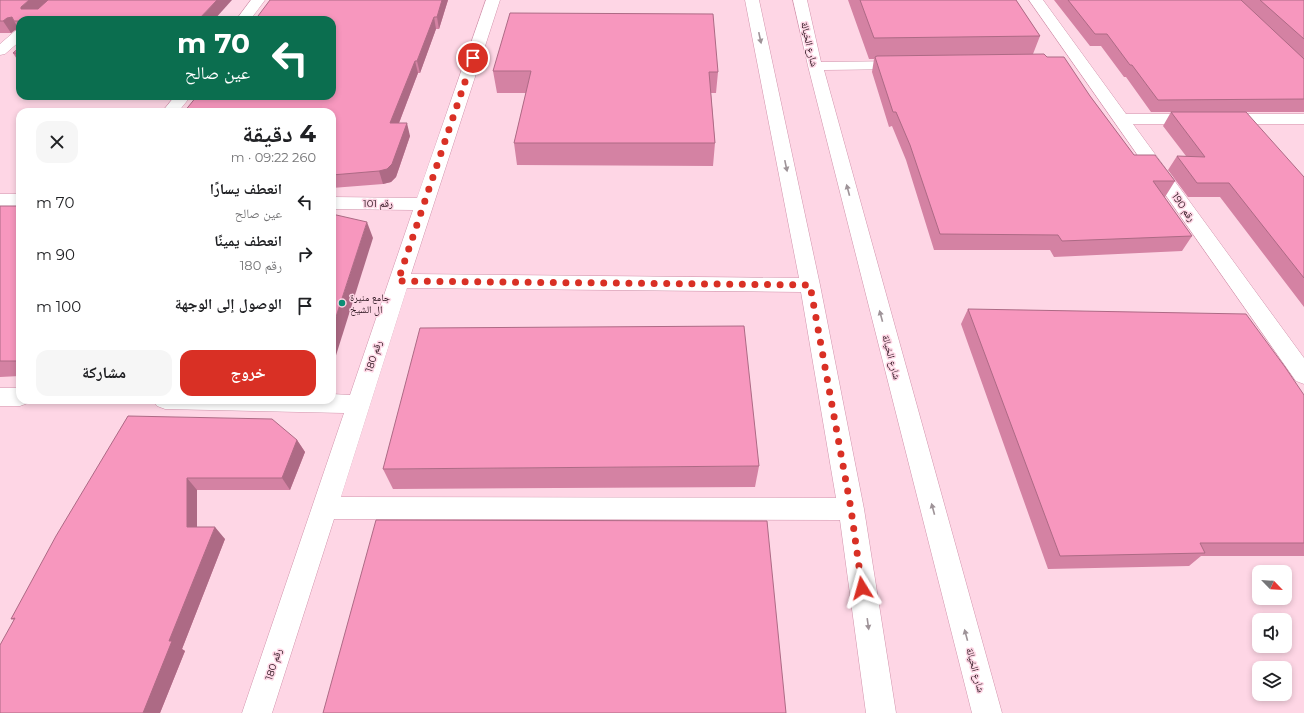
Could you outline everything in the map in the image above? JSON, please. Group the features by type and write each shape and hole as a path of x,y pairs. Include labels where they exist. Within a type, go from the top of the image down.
{"street":[{"path":"246,16 258,0"},
{"name":"رقم 180","path":"257,713 398,281 493,0"},
{"path":"752,0 810,285 851,509 881,713"},
{"name":"شارع الخيالة","path":"800,0 815,66 987,713"},
{"name":"رقم 190","path":"1036,0 1072,62 1122,118 1304,375"},
{"path":"0,51 16,37"},
{"path":"815,66 916,65"},
{"path":"173,108 180,100"},
{"path":"1122,118 1304,119"},
{"path":"0,200 16,200"},
{"name":"رقم 101","path":"336,203 424,204"},
{"path":"398,281 810,285"},
{"path":"0,397 16,397"},
{"path":"336,404 358,404"},
{"path":"325,508 851,509"}],"building":[{"path":"0,0 29,0 21,7 21,9 38,9 48,0 217,0 202,16 16,16 16,21 14,21 12,17 0,21"},
{"path":"270,0 442,0 437,17 434,17 390,123 407,123 392,164 387,169 336,175 336,108 187,108 194,100 336,100 336,16 258,16"},
{"path":"860,0 1016,0 1040,36 874,38"},
{"path":"1068,0 1241,0 1304,59 1304,99 1158,100 1107,34 1095,34"},
{"path":"1260,0 1304,0 1304,39"},
{"path":"510,13 713,14 718,72 709,72 715,143 514,143 531,71 493,71"},
{"path":"1044,54 1047,57 1064,57 1090,96 1134,155 1155,155 1175,181 1153,181 1192,236 1062,241 1058,235 940,234 910,145 896,112 893,112 875,57"},
{"path":"1171,112 1246,112 1304,177 1304,278 1229,183 1197,183 1177,156 1205,157"},
{"path":"0,206 16,206 16,361 0,361"},
{"path":"336,215 367,222 336,317"},
{"path":"968,309 1246,314 1304,395 1304,543 1200,543 1205,553 1060,556"},
{"path":"744,326 759,466 383,469 420,328"},
{"path":"128,416 272,419 297,440 282,478 187,478 187,527 215,527 169,641 172,641 143,713 0,713 0,645 15,618 11,619 56,536"},
{"path":"376,520 767,521 786,713 323,713"}],"place":[{"name":"جامع منيرة ال الشيخ","path":"342,303"}],"route":[{"path":"473,58 398,281 810,285 851,509 862,588"}]}
